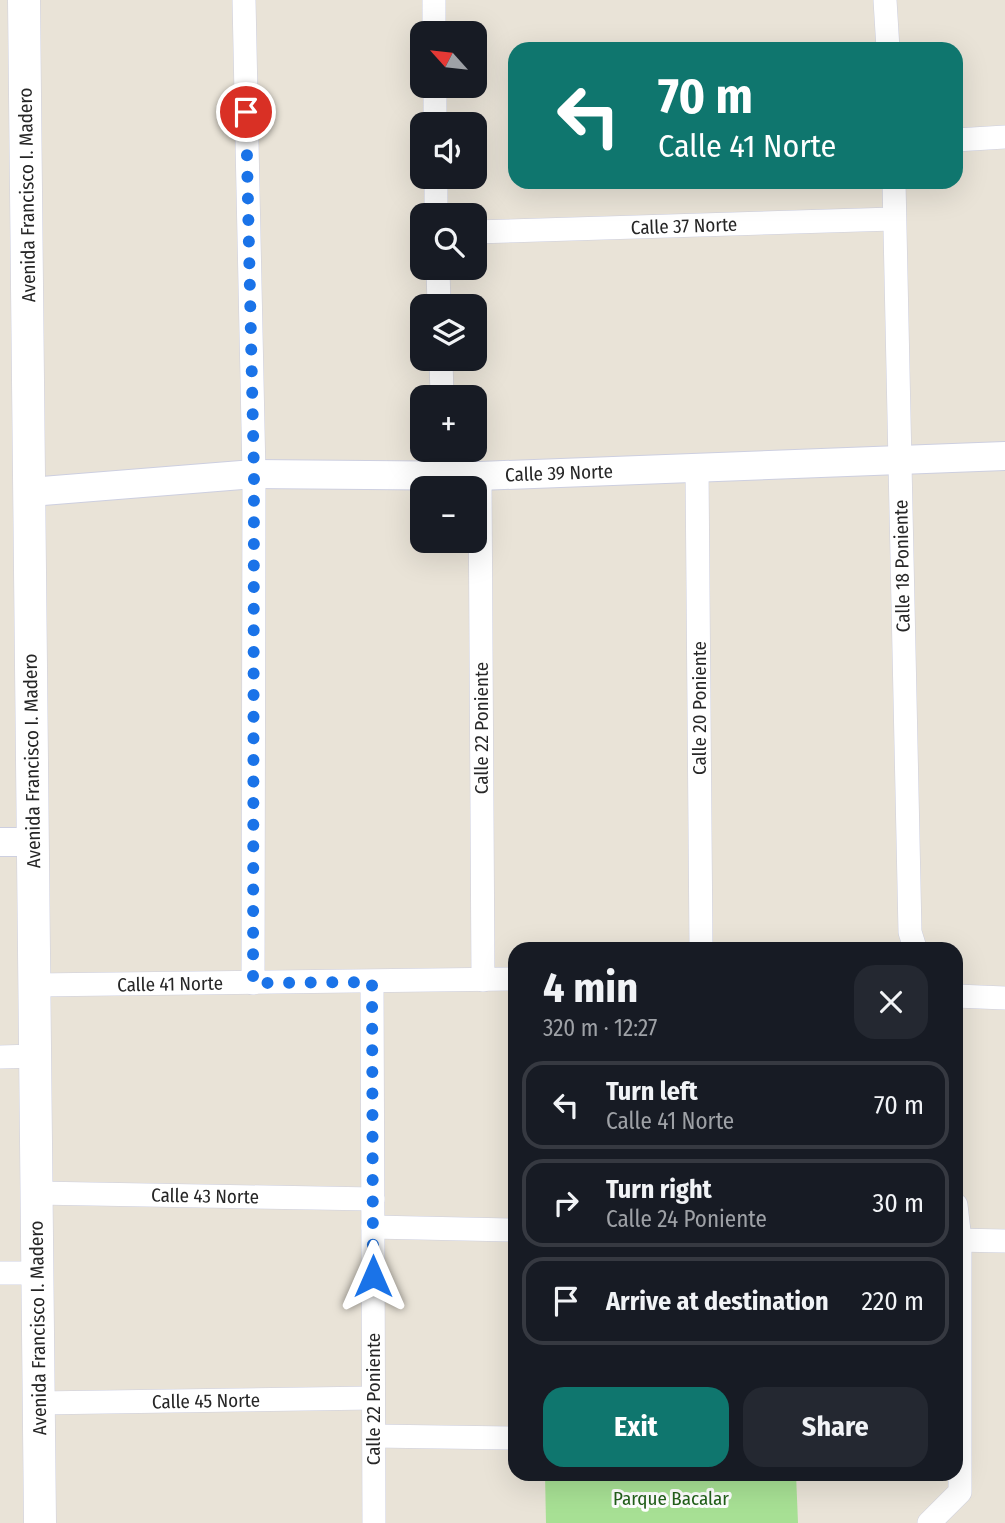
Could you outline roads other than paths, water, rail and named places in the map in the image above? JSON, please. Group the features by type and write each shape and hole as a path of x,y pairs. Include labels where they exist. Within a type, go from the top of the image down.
{"main road":[{"name":"Avenida Francisco I. Madero","path":"24,0 40,1523"}],"street":[{"path":"244,0 254,474 253,983"},
{"path":"434,0 434,21"},
{"path":"885,0 888,42"},
{"path":"963,140 1005,137"},
{"name":"Calle 18 Poniente","path":"894,189 910,932 913,942"},
{"name":"Calle 37 Norte","path":"487,232 893,219"},
{"name":"Calle 39 Norte","path":"30,492 254,474 445,463 480,475 1005,456"},
{"name":"Calle 20 Poniente","path":"697,468 701,942"},
{"name":"Calle 22 Poniente","path":"480,475 483,980"},
{"path":"0,842 33,842"},
{"name":"Calle 41 Norte","path":"35,985 508,979"},
{"name":"Calle 22 Poniente","path":"372,982 374,1523"},
{"path":"963,996 1005,998"},
{"path":"0,1057 35,1056"},
{"name":"Calle 43 Norte","path":"37,1193 373,1199"},
{"path":"373,1227 508,1230"},
{"path":"963,1240 1005,1241"},
{"path":"0,1273 37,1273"},
{"name":"Calle 45 Norte","path":"39,1404 373,1398"},
{"path":"374,1436 508,1438"},
{"path":"929,1523 960,1492 960,1481"}],"park label":[{"name":"Parque Bacalar","path":"671,1498"}]}
